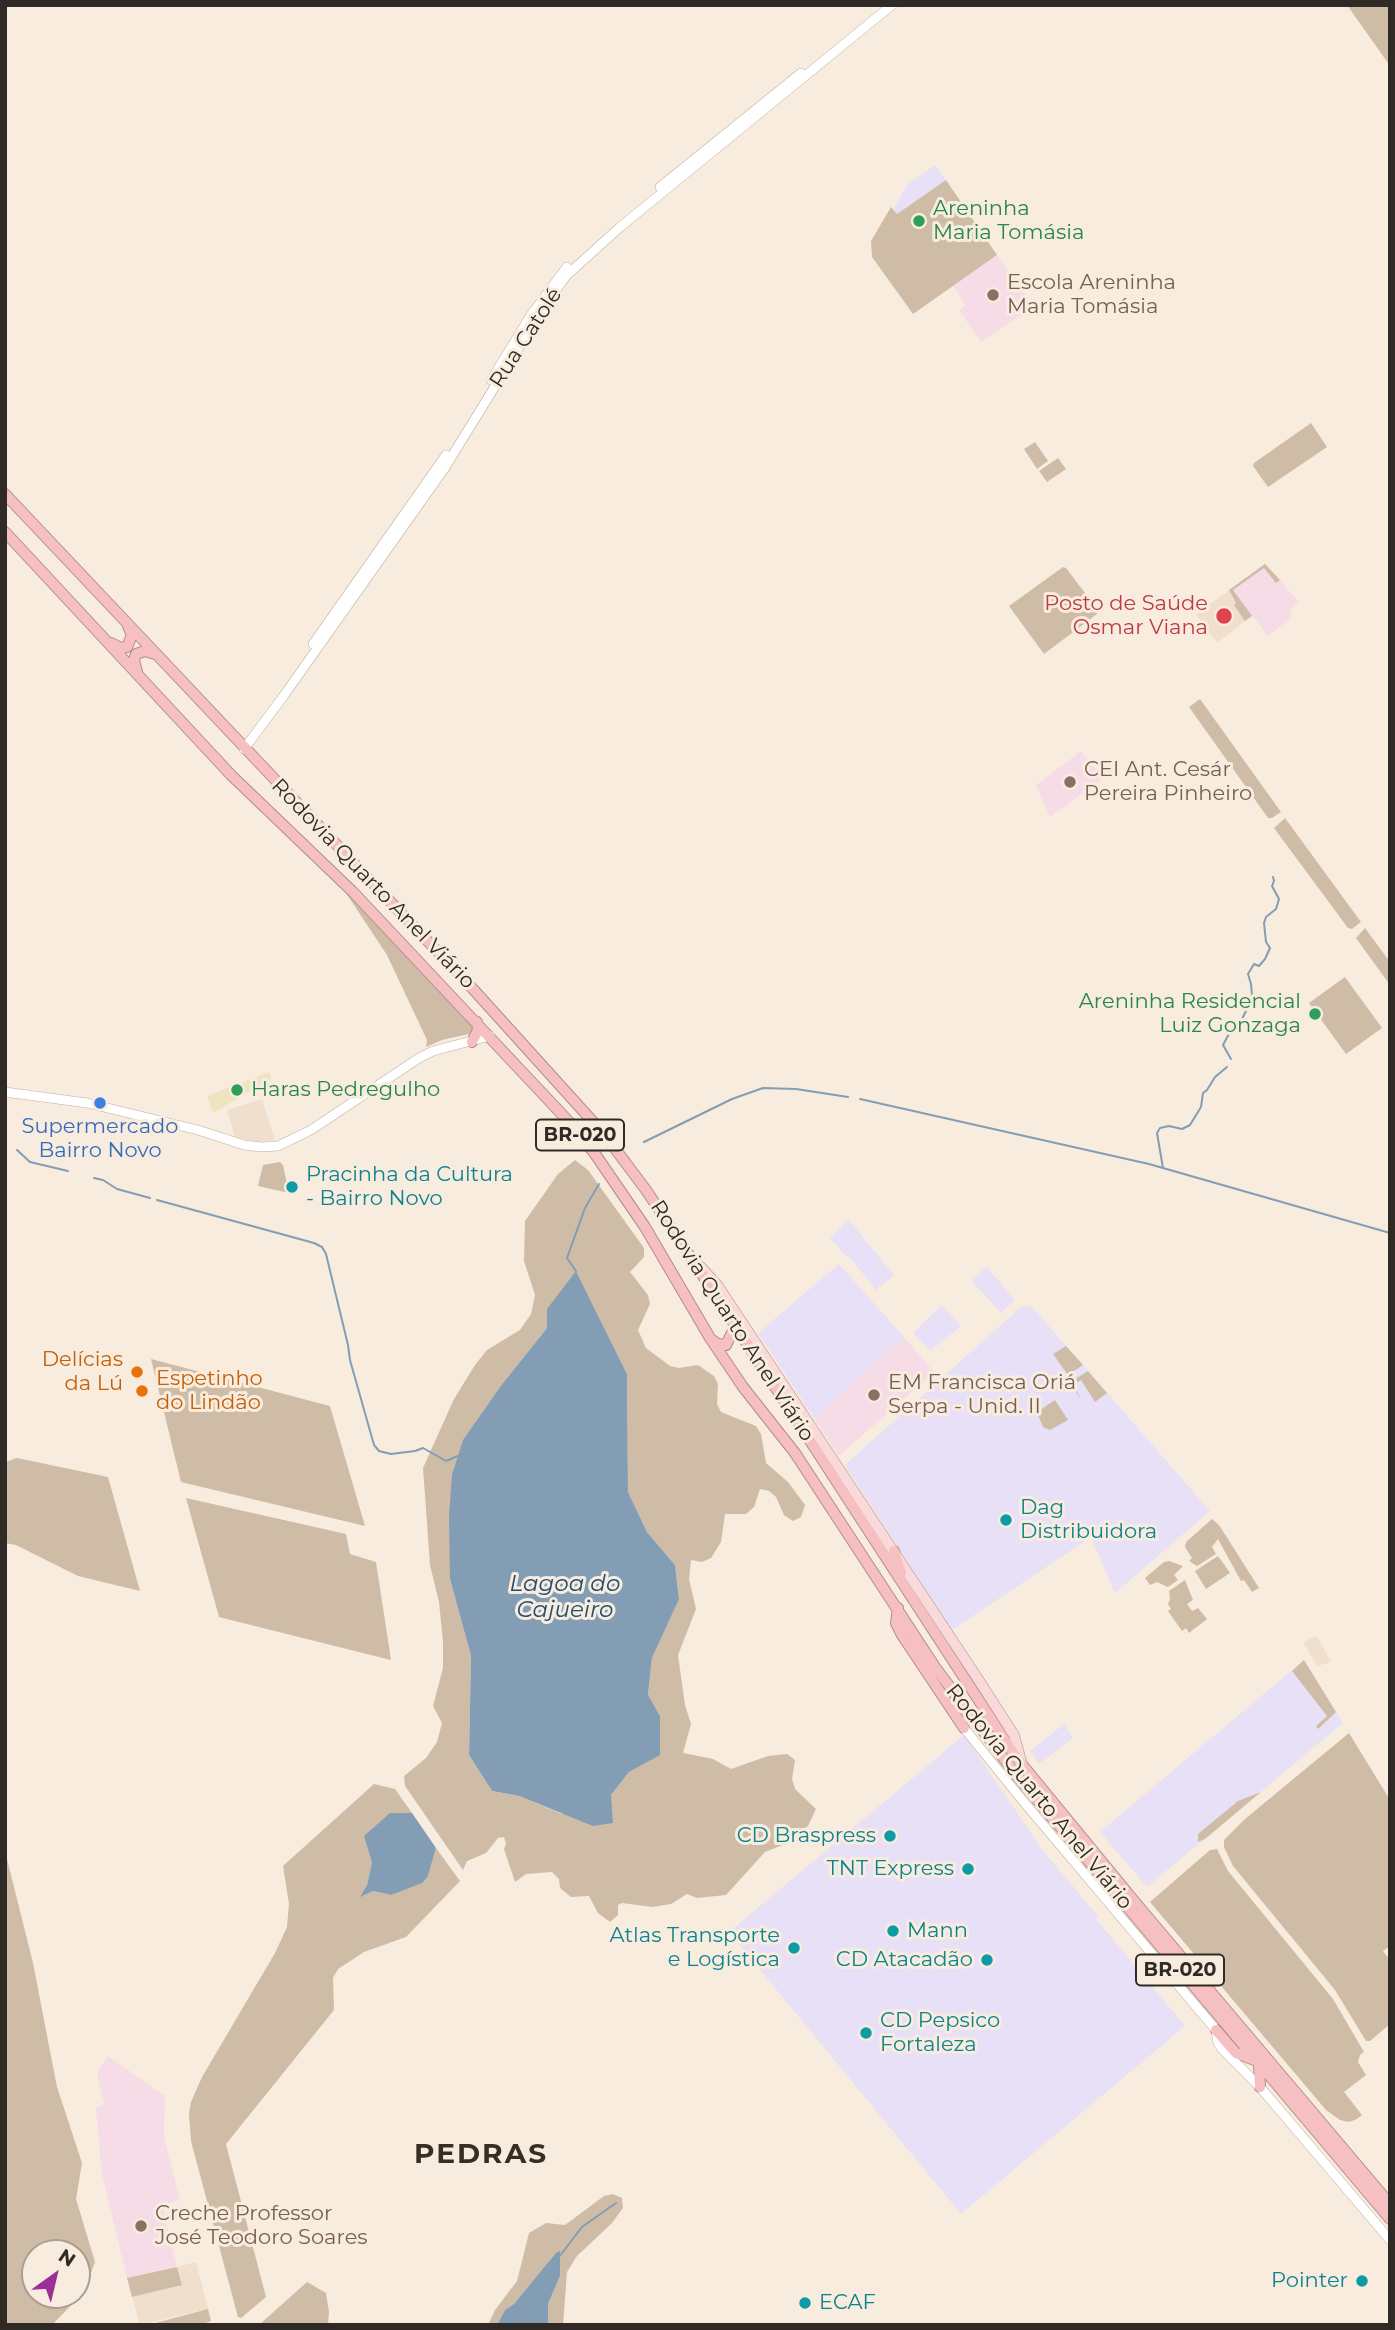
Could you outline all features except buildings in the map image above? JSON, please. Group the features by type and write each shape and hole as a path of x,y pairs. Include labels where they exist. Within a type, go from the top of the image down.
{"highway":[{"name":"Rodovia Quarto Anel Viário","path":"5,494 472,989 604,1134 646,1190 736,1325 1022,1764 1390,2204"},
{"name":"Rodovia Quarto Anel Viário","path":"5,532 232,775 353,892 458,1002 595,1154 625,1196 710,1338 743,1387 795,1453 935,1667 973,1718 1018,1777 1390,2219"},
{"path":"93,628 123,648 127,647 131,638 128,625"},
{"path":"141,678 135,666 135,656 145,651 155,654"},
{"path":"458,1002 472,989"},
{"path":"472,1042 478,1030 477,1023"},
{"path":"532,1081 548,1071"},
{"path":"710,1338 718,1345 726,1345 736,1325"},
{"path":"894,1551 908,1592"},
{"path":"898,1608 896,1623 902,1635 964,1728"},
{"path":"973,1718 984,1709"},
{"path":"1216,2030 1236,2053 1258,2063 1260,2087"}],"main road":[{"name":"BR-020","path":"690,1256 718,1286 894,1551 1014,1735 1022,1764"}],"street":[{"name":"Rua Catolé","path":"242,747 417,501 444,469 561,272 615,224 884,5"},
{"name":"Rua Catolé","path":"534,316 566,276 609,237 892,5"},
{"path":"5,1092 87,1103 244,1144 278,1146 308,1131 419,1058 433,1051 490,1036"},
{"path":"964,1728 1205,2016 1216,2030 1222,2049 1260,2087 1390,2240"}],"shaded area":[{"path":"1347,5 1390,5 1390,62 1388,63"},
{"path":"935,165 946,180 897,214 893,210 907,185"},
{"path":"946,180 997,255 913,314 872,257 871,241 891,207 897,214"},
{"name":"Escola Areninha Maria Tomásia","path":"997,255 1032,308 981,342 959,310 966,305 953,286"},
{"path":"1311,423 1327,447 1268,487 1253,466 1254,463"},
{"path":"1035,442 1048,461 1037,469 1024,449"},
{"path":"1058,458 1066,469 1047,482 1039,471"},
{"path":"1265,564 1298,601 1290,611 1291,618 1268,636 1231,589"},
{"path":"1265,564 1280,580 1276,583 1264,568 1233,590 1252,616 1245,621 1234,605 1236,603 1229,590"},
{"path":"1063,567 1097,609 1097,614 1044,654 1009,606"},
{"name":"Posto de Saúde Osmar Viana","path":"1231,589 1252,616 1217,643 1196,614"},
{"path":"1200,699 1281,812 1272,818 1268,818 1189,707"},
{"name":"CEI Ant. Cesár Pereira Pinheiro","path":"1081,751 1103,778 1050,817 1036,785"},
{"path":"1285,818 1361,922 1352,929 1348,928 1274,828"},
{"path":"338,881 474,1026 473,1033 442,1040 426,1047 427,1040 387,955"},
{"path":"1365,928 1390,962 1390,985 1356,938"},
{"path":"1345,977 1382,1028 1346,1054 1309,1003"},
{"path":"262,1099 275,1140 259,1142 235,1137 227,1110"},
{"path":"575,1160 588,1170 644,1248 644,1257 630,1272 648,1295 650,1304 638,1330 646,1348 670,1366 679,1368 698,1365 714,1376 718,1384 717,1404 721,1412 756,1426 761,1434 766,1463 788,1482 805,1505 801,1517 793,1521 784,1515 776,1497 769,1491 760,1489 754,1507 746,1514 725,1514 721,1542 711,1558 702,1562 691,1560 689,1579 696,1609 678,1655 685,1705 691,1724 683,1753 713,1759 731,1769 768,1756 787,1754 795,1760 792,1779 795,1789 816,1809 808,1826 785,1844 765,1852 726,1895 697,1898 687,1894 671,1904 652,1907 622,1903 618,1905 618,1915 610,1922 598,1913 589,1896 571,1897 560,1888 559,1879 552,1872 526,1874 515,1882 504,1849 504,1837 498,1838 486,1853 467,1861 463,1870 405,1786 404,1776 426,1758 437,1742 442,1723 433,1706 443,1668 443,1642 439,1602 430,1565 423,1468 454,1399 475,1365 487,1350 520,1330 531,1314 535,1295 524,1261 525,1221 558,1174","holes":["576,1271 627,1374 628,1492 647,1532 675,1565 679,1598 652,1658 648,1696 660,1716 660,1754 629,1772 611,1795 562,1814 519,1796 492,1791 469,1755 471,1656 450,1579 503,1383 547,1328"]},
{"path":"280,1162 289,1193 258,1186 263,1165"},
{"path":"849,1220 894,1275 876,1290 849,1256 847,1257 830,1238"},
{"path":"839,1264 904,1337 814,1418 758,1333"},
{"path":"987,1267 1015,1300 1001,1313 971,1280"},
{"path":"942,1305 961,1326 930,1351 913,1333"},
{"path":"1021,1307 1033,1308 1210,1511 1115,1593 1091,1537 952,1630 846,1464"},
{"name":"EM Francisca Oriá Serpa - Unid. II","path":"904,1337 934,1372 838,1455 814,1418"},
{"path":"1066,1346 1083,1365 1068,1375 1053,1354"},
{"path":"151,1359 330,1406 365,1526 181,1482"},
{"path":"1088,1371 1107,1393 1095,1402 1081,1380 1073,1385 1081,1399 1069,1383"},
{"path":"1055,1400 1068,1420 1050,1430 1043,1427 1037,1412"},
{"path":"17,1458 108,1477 140,1591 78,1576 16,1545 5,1543 5,1462"},
{"path":"186,1498 346,1534 350,1554 376,1562 391,1660 219,1617"},
{"path":"1212,1519 1219,1525 1259,1588 1252,1592 1244,1580 1241,1581 1218,1539 1212,1547 1216,1554 1197,1566 1189,1561 1192,1558 1185,1547 1186,1542"},
{"path":"1218,1556 1230,1573 1206,1589 1195,1571"},
{"path":"1169,1561 1183,1566 1174,1575 1178,1580 1168,1587 1157,1582 1150,1585 1145,1578"},
{"path":"1185,1580 1193,1600 1187,1604 1192,1611 1198,1608 1207,1619 1189,1633 1186,1628 1182,1631 1168,1611 1171,1609 1168,1604 1169,1591"},
{"path":"1317,1636 1331,1662 1317,1666 1303,1642"},
{"path":"1304,1660 1343,1723 1147,1887 1100,1832"},
{"path":"1304,1660 1336,1712 1318,1729 1316,1726 1327,1716 1292,1671"},
{"path":"1064,1724 1073,1738 1039,1764 1030,1751"},
{"path":"1349,1733 1390,1800 1390,1946 1383,1951 1390,1960 1390,2024 1370,2041 1366,2041 1335,1990 1233,1866 1224,1847 1224,1840 1245,1819"},
{"path":"964,1735 1044,1852 1185,2026 961,2214 729,1932"},
{"path":"374,1784 395,1789 412,1813 400,1814 372,1862 367,1885 361,1896 373,1891 391,1895 428,1876 436,1848 460,1881 406,1937 364,1952 338,1969 333,1978 334,2010 226,2144 266,2297 241,2318 238,2317 191,2141 191,2102 202,2077 275,1953 287,1927 289,1904 283,1866"},
{"path":"1261,1792 1198,1842 1198,1834 1238,1801"},
{"path":"1217,1849 1228,1871 1333,1999 1364,2052 1358,2062 1366,2075 1344,2092 1362,2115 1357,2119 1349,2122 1340,2120 1326,2110 1150,1902 1210,1850"},
{"path":"5,1851 33,1963 57,2087 82,2163 76,2199 88,2239 21,2239 21,2309 68,2309 52,2325 5,2325"},
{"path":"108,2056 165,2096 164,2137 180,2200 162,2205 177,2267 127,2278 102,2174 96,2109 104,2104 97,2073"},
{"path":"613,2194 622,2198 623,2208 612,2223 577,2256 567,2272 563,2325 548,2325 548,2304 560,2276 556,2253 514,2304 505,2310 497,2325 488,2325 495,2310 517,2281 529,2233 546,2223 565,2225 604,2196"},
{"path":"91,2249 95,2262 91,2273"},
{"path":"196,2262 208,2309 140,2325 132,2297 182,2285 177,2267"},
{"path":"177,2267 182,2285 132,2297 127,2278"},
{"path":"307,2282 326,2293 328,2325 259,2325"},
{"path":"208,2309 211,2321 200,2325 148,2325"}],"sand":[{"name":"Haras Pedregulho","path":"269,1072 271,1079 213,1113 207,1096"}],"water":[{"name":"Lagoa do Cajueiro","path":"576,1271 627,1374 628,1492 647,1532 675,1565 679,1599 652,1658 648,1695 660,1716 660,1755 629,1772 611,1795 613,1823 593,1826 519,1796 492,1791 469,1755 471,1656 450,1579 449,1517 452,1475 463,1440 503,1383 547,1328 547,1309"},
{"path":"390,1813 412,1813 436,1848 428,1876 422,1883 391,1895 373,1891 360,1897 367,1885 372,1862 364,1836"},
{"path":"560,2251 560,2276 548,2304 548,2325 497,2325 505,2310 514,2304"}],"waterway":[{"path":"1231,1059 1223,1045 1230,1032 1236,1030 1239,1025 1246,1011 1245,1004 1252,995 1248,974 1254,964 1259,966 1265,959 1270,948 1266,942 1264,923 1266,917 1276,909 1279,899 1272,886 1273,877"},
{"path":"1163,1168 1157,1133 1160,1128 1169,1126 1182,1129 1190,1125 1201,1107 1203,1093 1227,1067"},
{"path":"644,1142 732,1099 763,1088 796,1089 848,1097"},
{"path":"860,1099 1149,1164 1390,1233"},
{"path":"17,1150 30,1162 68,1171"},
{"path":"94,1178 117,1189 150,1198"},
{"path":"576,1271 567,1258 585,1208 599,1184"},
{"path":"157,1200 322,1247 374,1445 379,1451 391,1454 423,1448 446,1461 458,1456"},
{"path":"559,2257 582,2227 616,2203"}],"place":[{"name":"Areninha Maria Tomásia","path":"919,221"},
{"name":"Escola Areninha Maria Tomásia","path":"993,295"},
{"name":"Posto de Saúde Osmar Viana","path":"1224,616"},
{"name":"CEI Ant. Cesár Pereira Pinheiro","path":"1070,782"},
{"name":"Areninha Residencial Luiz Gonzaga","path":"1315,1014"},
{"name":"Haras Pedregulho","path":"237,1090"},
{"name":"Supermercado Bairro Novo","path":"100,1103"},
{"name":"Pracinha da Cultura - Bairro Novo","path":"292,1187"},
{"name":"Delícias da Lú","path":"137,1372"},
{"name":"Espetinho do Lindão","path":"142,1391"},
{"name":"EM Francisca Oriá Serpa - Unid. II","path":"874,1395"},
{"name":"Dag Distribuidora","path":"1006,1520"},
{"name":"CD Braspress","path":"890,1836"},
{"name":"TNT Express","path":"968,1869"},
{"name":"Mann","path":"893,1931"},
{"name":"Atlas Transporte e Logística","path":"794,1948"},
{"name":"CD Atacadão","path":"987,1960"},
{"name":"CD Pepsico Fortaleza","path":"866,2033"},
{"name":"Creche Professor José Teodoro Soares","path":"141,2226"},
{"name":"Pointer","path":"1362,2281"},
{"name":"ECAF","path":"805,2303"}],"district":[{"name":"PEDRAS","path":"481,2155"}]}
